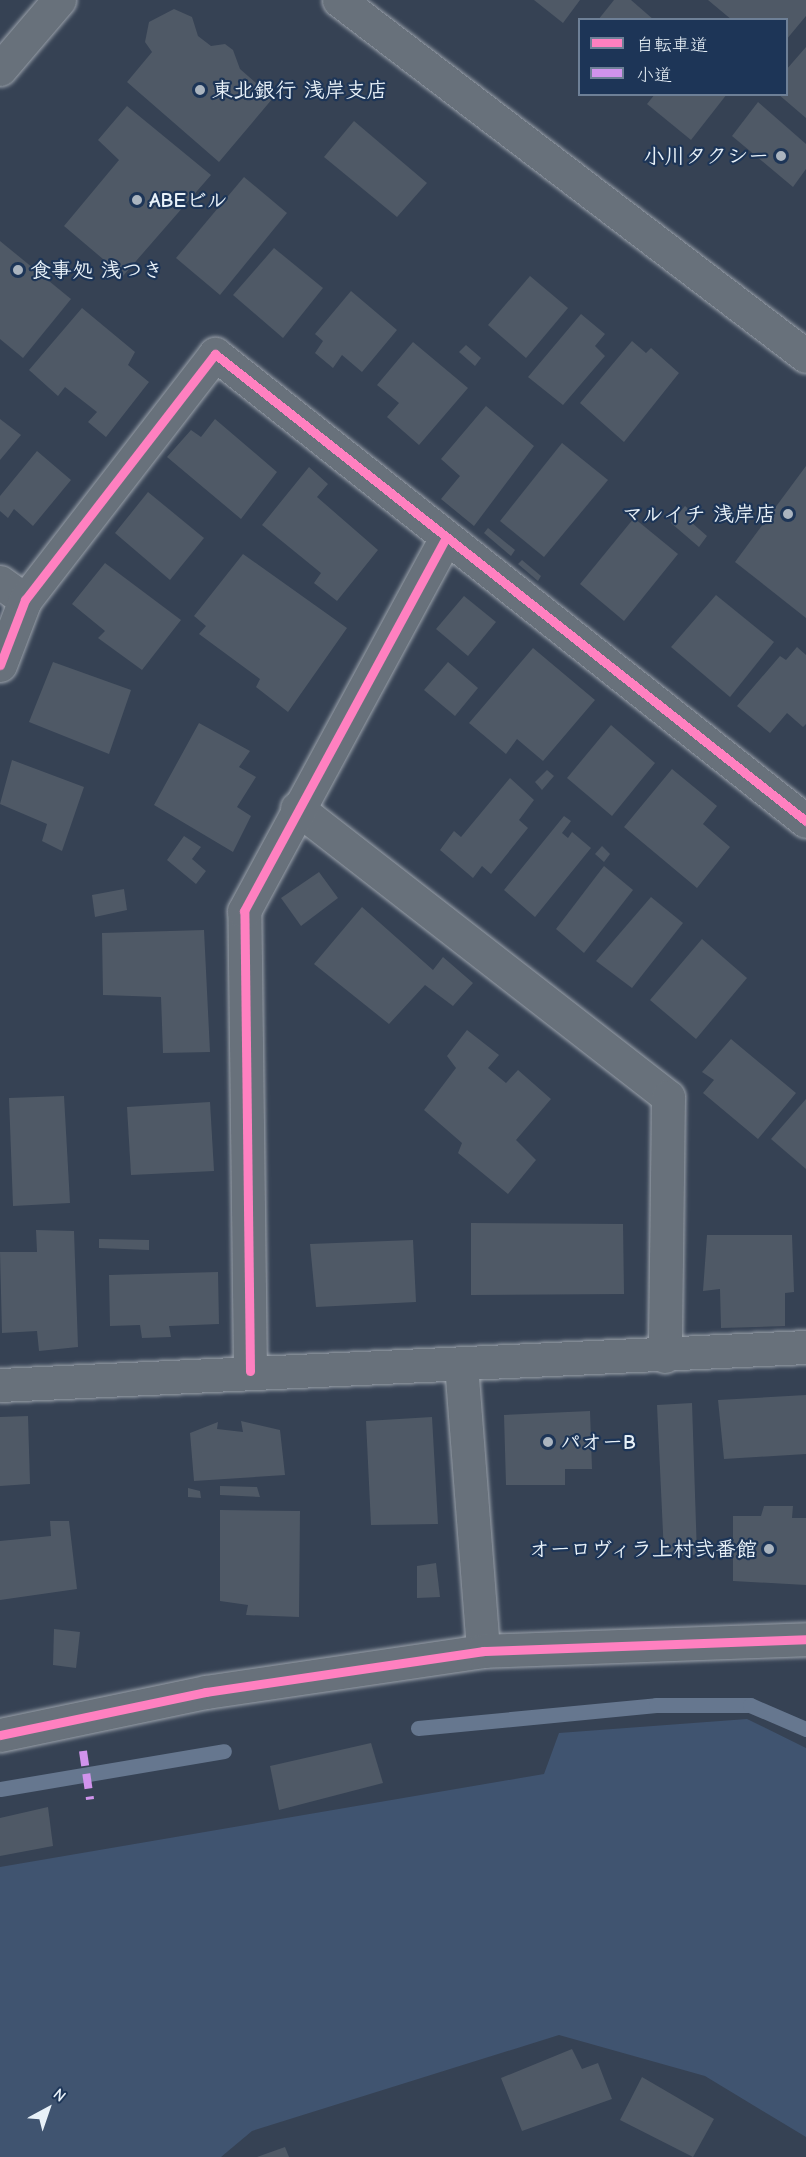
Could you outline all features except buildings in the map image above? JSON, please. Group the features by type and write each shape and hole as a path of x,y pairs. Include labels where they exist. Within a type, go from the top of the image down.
{"street":[{"path":"0,69 59,0"},
{"path":"339,0 806,356"},
{"path":"0,665 12,591 215,354 806,821"},
{"path":"250,1371 244,910 297,808 446,538"},
{"path":"297,808 668,1097 665,1356"},
{"path":"0,1385 250,1371 665,1356 806,1347"},
{"path":"461,1364 483,1651"},
{"path":"0,1735 240,1686 483,1651 806,1639"}],"shaded area":[{"path":"747,1719 806,1748 806,2137 705,2076 559,2035 252,2131 221,2157 0,2157 0,1867 544,1774 559,1733"}],"waterway":[{"path":"418,1728 656,1705 750,1705 806,1729"},
{"path":"0,1789 224,1751"}],"marked path":[{"path":"83,1751 90,1799"}],"cycle path":[{"path":"0,665 25,600 215,354 806,821"},
{"path":"250,1371 244,911 446,538"},
{"path":"0,1735 206,1692 483,1651 806,1639"}],"place":[{"name":"東北銀行 浅岸支店","path":"200,90"},
{"name":"小川タクシー","path":"781,156"},
{"name":"ABEビル","path":"137,200"},
{"name":"食事処 浅つき","path":"18,270"},
{"name":"マルイチ 浅岸店","path":"788,514"},
{"name":"パオーB","path":"548,1442"},
{"name":"オーロヴィラ上村弐番館","path":"769,1549"}]}
